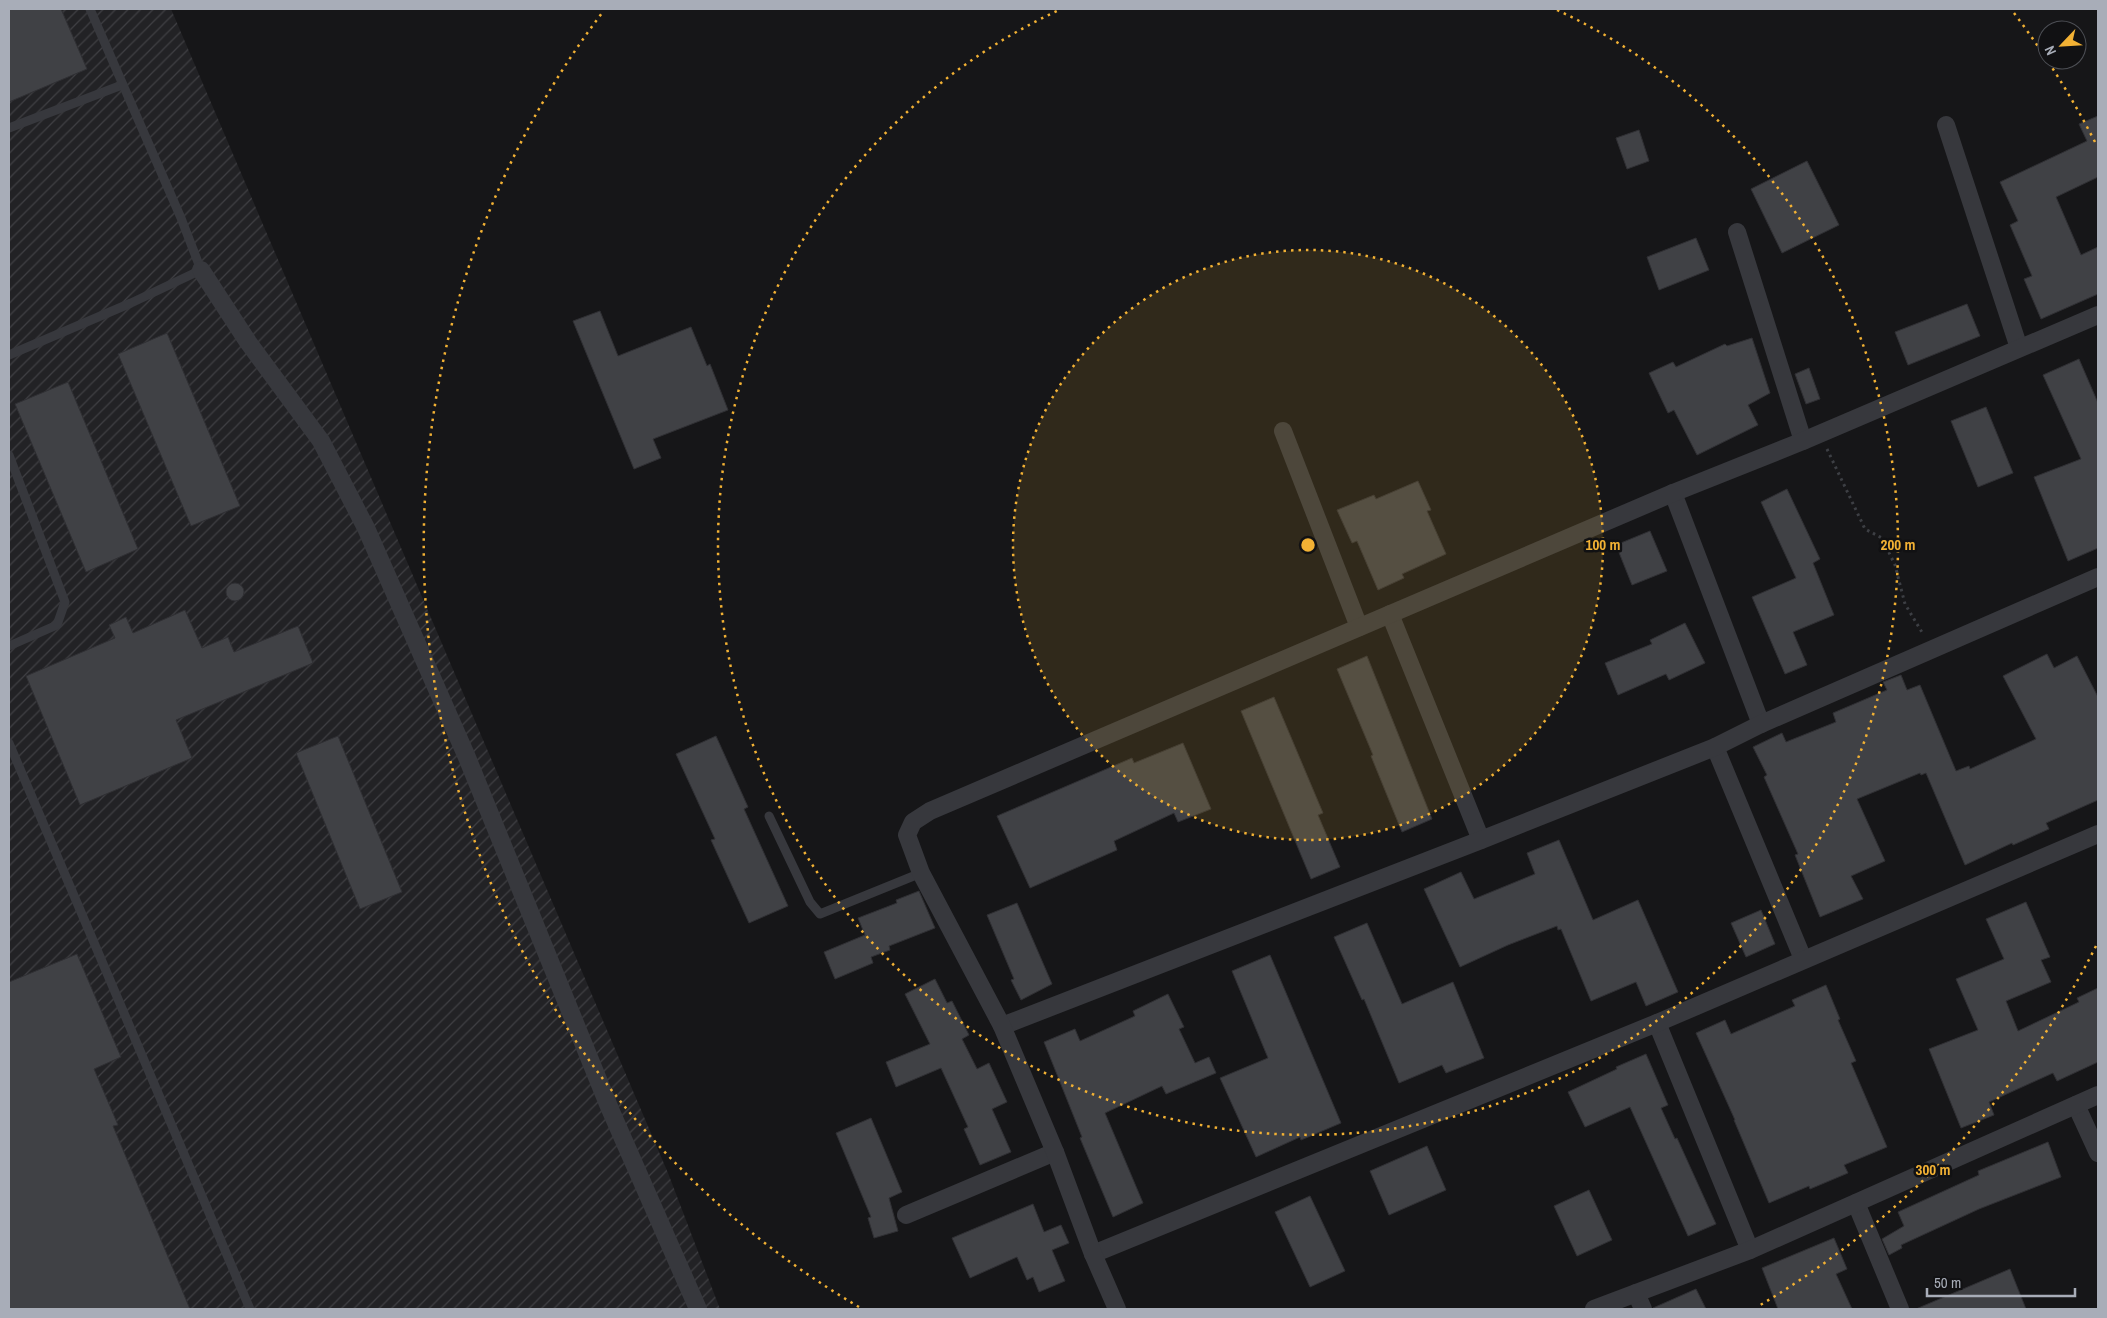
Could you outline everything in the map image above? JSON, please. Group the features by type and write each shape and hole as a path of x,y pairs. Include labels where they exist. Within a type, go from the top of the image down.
{"street":[{"path":"1946,126 2019,348"},
{"path":"1737,232 1803,441"},
{"path":"200,270 248,342 321,441 366,528 466,755 610,1109 698,1309"},
{"path":"1117,1309 1093,1254 1055,1152 1002,1026 921,873 907,835 913,822 930,811 1359,627 1673,493 1820,434 2098,315"},
{"path":"1283,430 1359,627"},
{"path":"1673,493 1761,724"},
{"path":"1002,1026 1715,747 1761,724 2098,577"},
{"path":"1390,614 1481,840"},
{"path":"1715,747 1803,959"},
{"path":"1093,1254 1657,1023 2098,834"},
{"path":"1657,1023 1750,1250"},
{"path":"1594,1309 1750,1250 2098,1095"},
{"path":"2076,1105 2098,1153"},
{"path":"906,1215 1055,1152"},
{"path":"1856,1203 1900,1309"},
{"path":"1636,1293 1643,1309"}],"lane":[{"path":"9,355 131,303 200,270 181,218 90,9"},
{"path":"9,128 122,86"},
{"path":"9,455 65,602 57,625 9,646"},
{"path":"9,743 250,1309"},
{"path":"769,816 810,902 820,914 921,873"}],"path":[{"path":"1820,434 1865,529 1882,538 1895,566 1905,604 1919,630 1935,648"}],"shaded area":[{"path":"9,9 171,9 668,1173 720,1309 9,1309"}],"building":[{"path":"9,9 61,9 87,69 9,102"},
{"path":"2098,116 2098,177 2056,197 2081,255 2098,247 2098,294 2041,319 2024,279 2032,276 2010,225 2018,221 2000,182 2087,141 2079,124"},
{"path":"1639,130 1649,161 1627,169 1616,138"},
{"path":"1807,161 1839,225 1782,253 1751,189"},
{"path":"1696,238 1709,270 1659,290 1647,257"},
{"path":"1967,304 1980,336 1908,365 1895,332"},
{"path":"600,311 618,356 691,327 707,366 710,364 728,410 653,439 661,458 634,469 573,321"},
{"path":"167,333 240,506 191,526 118,354"},
{"path":"1752,338 1770,393 1748,405 1758,425 1697,455 1674,410 1668,413 1649,373 1673,362 1676,367 1725,344 1727,346"},
{"path":"2079,359 2098,403 2098,548 2068,561 2034,477 2081,459 2043,375"},
{"path":"1809,368 1820,399 1806,404 1795,374"},
{"path":"68,382 138,549 86,572 15,404"},
{"path":"1986,407 2013,473 1978,487 1951,421"},
{"path":"1418,481 1431,510 1427,511 1446,554 1402,574 1404,578 1378,590 1357,541 1352,543 1337,510 1374,495 1376,499"},
{"path":"1787,489 1820,559 1813,563 1834,615 1793,632 1807,665 1785,674 1752,597 1796,578 1761,502"},
{"path":"1650,531 1667,571 1632,585 1616,545"},
{"path":"235,583 241,586 244,592 241,598 235,601 229,598 226,592 229,586"},
{"path":"185,610 202,648 228,637 234,652 298,626 313,663 176,720 192,758 80,805 26,676 115,638 109,625 126,617 133,633"},
{"path":"1685,623 1705,663 1669,680 1666,674 1618,695 1605,663 1652,644 1650,640"},
{"path":"2047,654 2054,668 2077,656 2098,697 2098,800 2046,823 2049,829 2013,845 2012,843 1965,865 1926,773 1921,775 1920,773 1857,799 1885,861 1851,876 1863,899 1820,917 1795,855 1798,854 1764,777 1767,775 1753,747 1782,733 1786,742 1836,722 1833,713 1887,690 1883,682 1901,675 1907,690 1920,685 1956,771 1969,766 1970,769 2036,739 2003,676"},
{"path":"1367,656 1432,819 1402,832 1371,756 1373,755 1337,669"},
{"path":"1274,697 1323,813 1318,815 1340,867 1311,879 1241,711"},
{"path":"338,736 402,892 360,909 296,753"},
{"path":"716,736 748,807 744,809 788,906 749,923 711,840 715,839 676,754"},
{"path":"1183,743 1211,809 1178,822 1174,813 1114,841 1117,850 1030,888 997,816 1132,758 1134,763"},
{"path":"1559,840 1593,920 1638,900 1678,992 1646,1006 1636,982 1591,1001 1561,929 1558,930 1557,926 1508,945 1460,967 1424,889 1461,872 1474,899 1535,874 1527,853"},
{"path":"919,891 935,928 889,946 890,950 871,957 873,963 835,979 824,952 865,935 858,918 897,903 896,900"},
{"path":"2026,902 2050,957 2041,960 2051,982 2006,1001 2018,1031 2079,1002 2077,998 2098,988 2098,1062 2057,1081 2053,1073 1989,1102 1994,1115 1961,1128 1929,1049 1978,1030 1956,979 2004,959 1986,919"},
{"path":"1017,903 1052,984 1021,1000 1011,980 1014,979 987,915"},
{"path":"1761,910 1775,944 1746,957 1731,923"},
{"path":"1367,923 1402,1004 1453,982 1484,1058 1446,1073 1442,1065 1399,1083 1364,999 1362,1000 1334,937"},
{"path":"77,954 121,1057 94,1069 118,1125 113,1126 190,1309 9,1309 9,982"},
{"path":"1270,955 1341,1123 1301,1140 1300,1137 1256,1157 1220,1078 1268,1058 1232,971"},
{"path":"935,979 947,1003 952,1001 969,1035 962,1039 977,1069 989,1063 1007,1102 992,1109 1011,1152 980,1165 964,1129 968,1127 941,1068 896,1087 886,1062 930,1044 905,994"},
{"path":"1826,985 1840,1019 1838,1020 1856,1061 1851,1063 1887,1147 1844,1165 1848,1173 1810,1189 1809,1186 1769,1203 1735,1120 1696,1033 1725,1020 1731,1034 1795,1006 1792,1000"},
{"path":"1168,994 1184,1027 1179,1029 1195,1063 1209,1057 1216,1073 1166,1094 1162,1086 1105,1113 1143,1203 1113,1217 1080,1138 1082,1137 1044,1042 1075,1029 1080,1041 1135,1016 1133,1011"},
{"path":"1646,1054 1668,1105 1661,1108 1675,1139 1677,1138 1716,1224 1688,1236 1630,1107 1585,1127 1568,1092"},
{"path":"871,1118 902,1192 889,1198 898,1231 874,1238 868,1218 871,1217 836,1133"},
{"path":"2048,1142 2061,1177 1979,1209 1901,1245 1902,1248 1889,1255 1882,1239 1904,1226 1898,1212 1979,1175 1978,1171"},
{"path":"1427,1146 1446,1190 1389,1215 1370,1171"},
{"path":"1589,1190 1612,1240 1577,1256 1554,1206"},
{"path":"1310,1196 1345,1271 1310,1287 1275,1212"},
{"path":"1033,1204 1044,1232 1061,1225 1069,1243 1052,1250 1065,1281 1039,1292 1033,1277 1027,1280 1017,1257 970,1278 952,1238"},
{"path":"1834,1238 1847,1269 1836,1274 1852,1309 1778,1309 1762,1268"},
{"path":"2010,1269 2026,1309 1916,1309"},
{"path":"1696,1289 1706,1309 1653,1309 1653,1308"}]}
